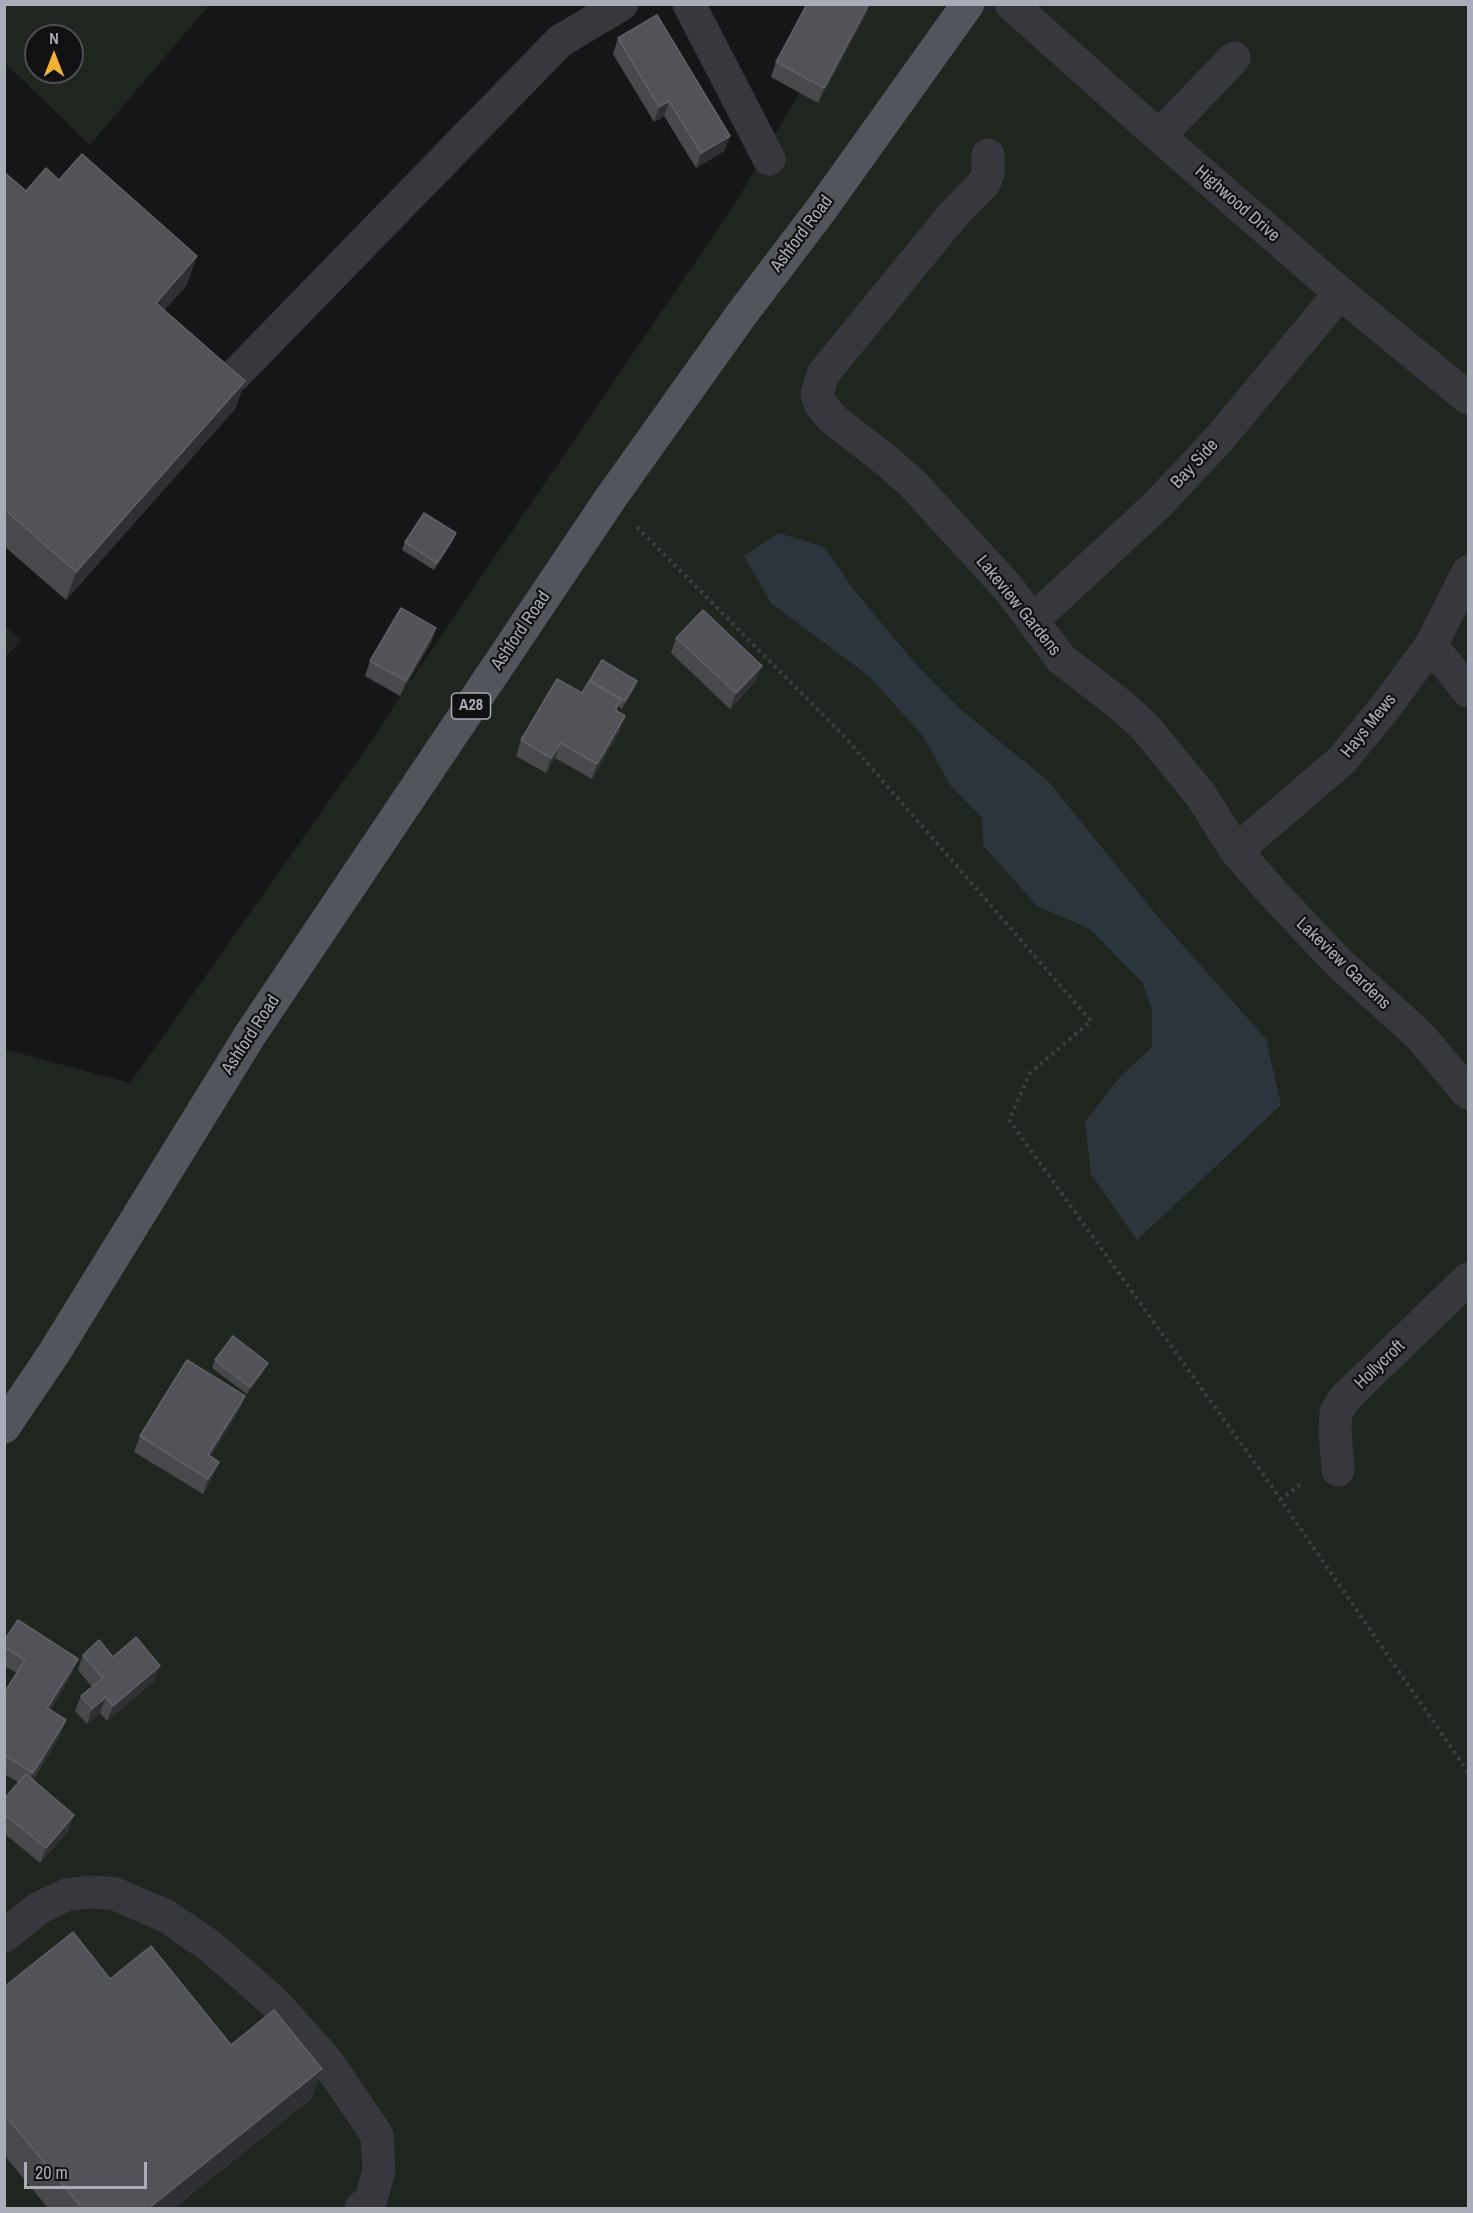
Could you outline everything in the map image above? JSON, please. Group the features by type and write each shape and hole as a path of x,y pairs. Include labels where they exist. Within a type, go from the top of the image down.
{"main road":[{"name":"Ashford Road","path":"4,1427 54,1353 250,1035 610,499 968,4"}],"street":[{"path":"235,375 560,41 622,4"},
{"path":"689,4 769,159"},
{"name":"Highwood Drive","path":"1011,4 1340,293 1468,398"},
{"path":"1159,136 1234,58"},
{"name":"Lakeview Gardens","path":"988,155 986,182 952,216 823,374 816,394 821,405 834,420 913,484 1009,589 1060,659 1121,705 1145,727 1200,794 1236,851 1337,962 1419,1035 1468,1093"},
{"name":"Bay Side","path":"1033,620 1158,504 1219,439 1340,293"},
{"name":"Hays Mews","path":"1236,851 1342,760 1387,705 1431,645 1468,572"},
{"path":"1431,645 1468,691"},
{"name":"Hollycroft","path":"1338,1470 1336,1412 1344,1399 1468,1279"},
{"path":"4,1936 39,1908 66,1895 87,1892 113,1893 166,1916 210,1946 274,2002 326,2060 376,2135 379,2171 371,2199 361,2208"}],"path":[{"path":"610,499 843,735 1091,1021 1030,1073 1009,1120 1265,1478 1468,1772"}],"shaded area":[{"path":"5,4 209,5 90,145 27,84 84,84 84,24 24,24 24,81 5,63"},
{"path":"850,5 1468,5 1468,2208 5,2208 4,1049 130,1083 377,733 736,202"},
{"path":"779,533 824,547 854,590 912,660 960,709 1047,780 1163,923 1266,1039 1281,1105 1137,1240 1091,1174 1085,1122 1120,1077 1152,1047 1152,1011 1143,983 1090,929 1037,906 983,845 982,818 951,786 922,735 869,676 771,603 744,556"},
{"path":"5,626 21,640 5,658"}],"building":[{"path":"807,4 869,4 824,88 776,62"},
{"path":"657,15 730,136 701,153 669,101 659,107 618,38"},
{"path":"82,154 197,256 156,303 245,381 76,572 4,509 4,172 26,191 46,168 59,180"},
{"path":"424,513 456,533 437,563 405,542"},
{"path":"401,608 436,628 406,681 370,661"},
{"path":"703,610 762,666 736,693 676,638"},
{"path":"602,660 637,681 625,701 590,680"},
{"path":"557,679 582,693 589,681 621,700 615,710 625,716 597,764 561,743 551,758 521,740"},
{"path":"233,1336 268,1363 250,1387 215,1360"},
{"path":"187,1360 245,1396 208,1455 219,1462 208,1479 140,1436"},
{"path":"18,1620 78,1659 47,1708 66,1720 33,1773 4,1755 4,1693 25,1660 4,1647 4,1641"},
{"path":"136,1637 160,1666 113,1706 106,1697 92,1709 81,1696 103,1678 83,1655 99,1640 113,1657"},
{"path":"26,1774 74,1815 46,1848 4,1814 4,1799"},
{"path":"73,1932 110,1979 151,1946 231,2045 274,2010 322,2069 149,2208 82,2208 4,2114 4,1987"}]}
